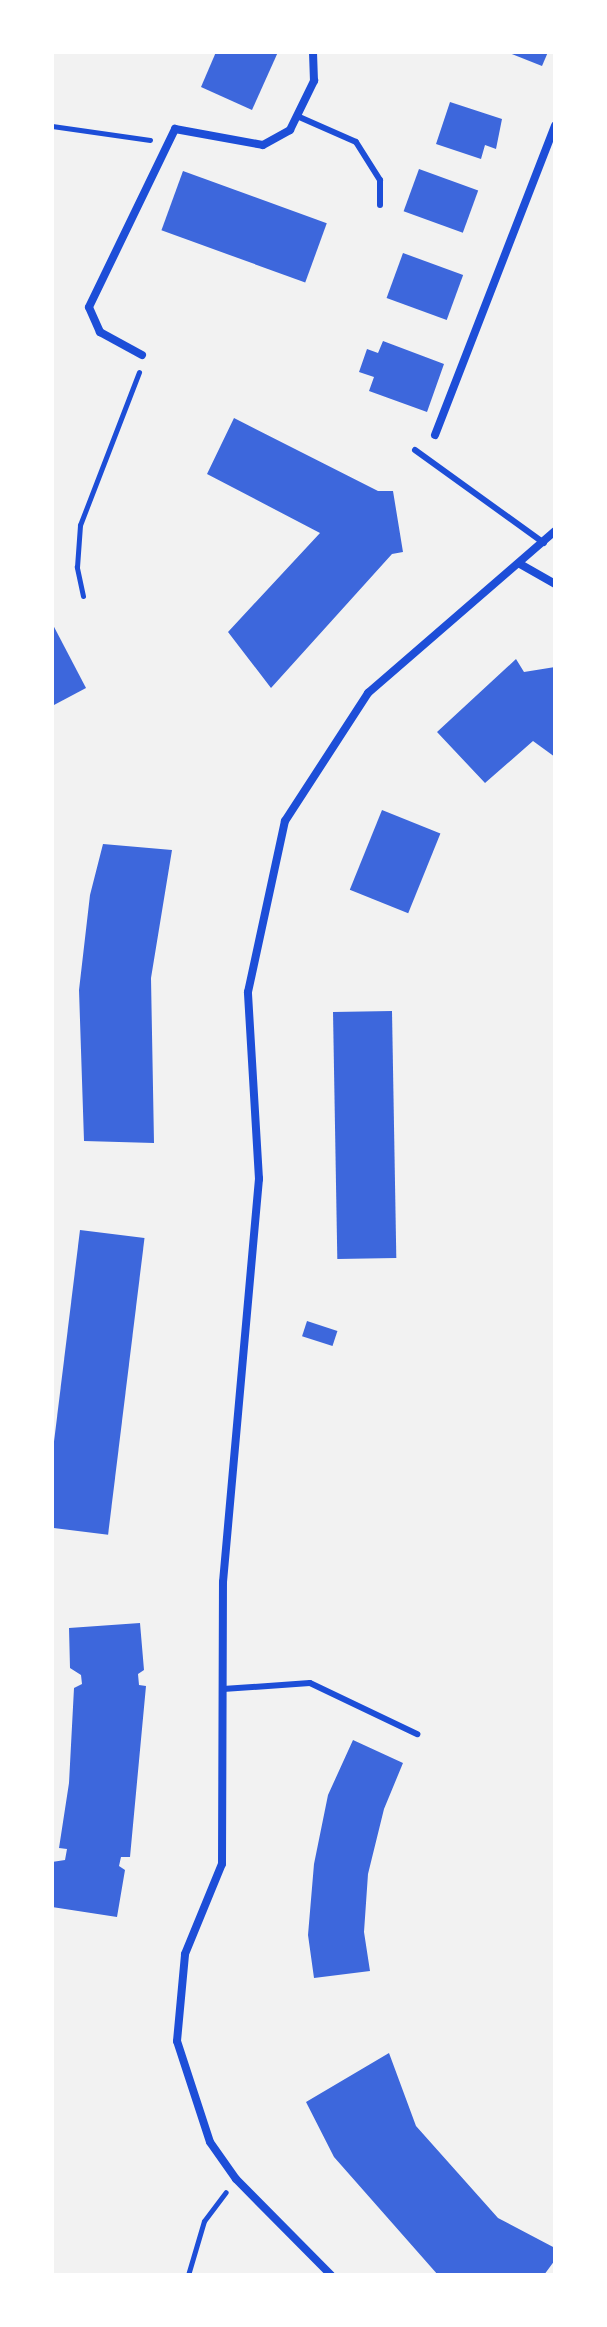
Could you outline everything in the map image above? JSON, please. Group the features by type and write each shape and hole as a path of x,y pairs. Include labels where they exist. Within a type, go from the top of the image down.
{"street":[{"path":"142,355 100,332 89,307 175,129 263,145 290,130 314,81 313,52"},
{"path":"435,435 555,125"},
{"path":"331,2275 236,2179 210,2142 177,2041 185,1954 222,1864 223,1582 259,1179 248,992 285,821 368,693 555,531"},
{"path":"520,564 555,584"}],"lane":[{"path":"297,116 356,142 380,180 380,205"},
{"path":"415,450 544,543"},
{"path":"223,1689 310,1683 417,1734"}],"path":[{"path":"52,126 168,143"},
{"path":"83,596 77,567 80,525 138,380 142,355"},
{"path":"188,2275 204,2221 236,2179"}],"building":[{"path":"216,52 278,52 252,110 201,87"},
{"path":"507,52 548,52 542,66"},
{"path":"450,102 502,119 496,149 485,145 481,159 436,144"},
{"path":"419,169 478,191 463,233 404,211"},
{"path":"183,171 327,223 305,283 161,230"},
{"path":"403,253 463,275 447,320 387,298"},
{"path":"383,341 444,364 427,412 369,391 374,377 359,372 367,349 378,353"},
{"path":"234,418 378,491 393,491 403,552 392,554 271,688 228,632 320,533 207,474"},
{"path":"52,623 86,688 54,705 52,701"},
{"path":"516,659 524,672 555,667 555,757 533,741 485,783 437,732"},
{"path":"382,810 440,834 408,913 350,890"},
{"path":"103,844 172,850 151,978 154,1143 84,1141 79,990 90,895"},
{"path":"392,1011 396,1258 337,1259 333,1012"},
{"path":"80,1230 145,1238 108,1535 52,1528 52,1458"},
{"path":"307,1321 337,1331 332,1346 302,1336"},
{"path":"140,1623 144,1670 138,1674 139,1685 146,1686 130,1857 121,1857 119,1866 125,1870 117,1917 52,1907 52,1862 65,1860 67,1849 59,1848 69,1783 74,1688 82,1684 81,1675 70,1668 69,1628"},
{"path":"353,1740 403,1763 384,1809 368,1874 364,1932 370,1971 314,1978 308,1935 314,1864 328,1795"},
{"path":"389,2053 416,2126 498,2218 555,2248 555,2260 544,2275 438,2275 334,2157 306,2102"}]}
